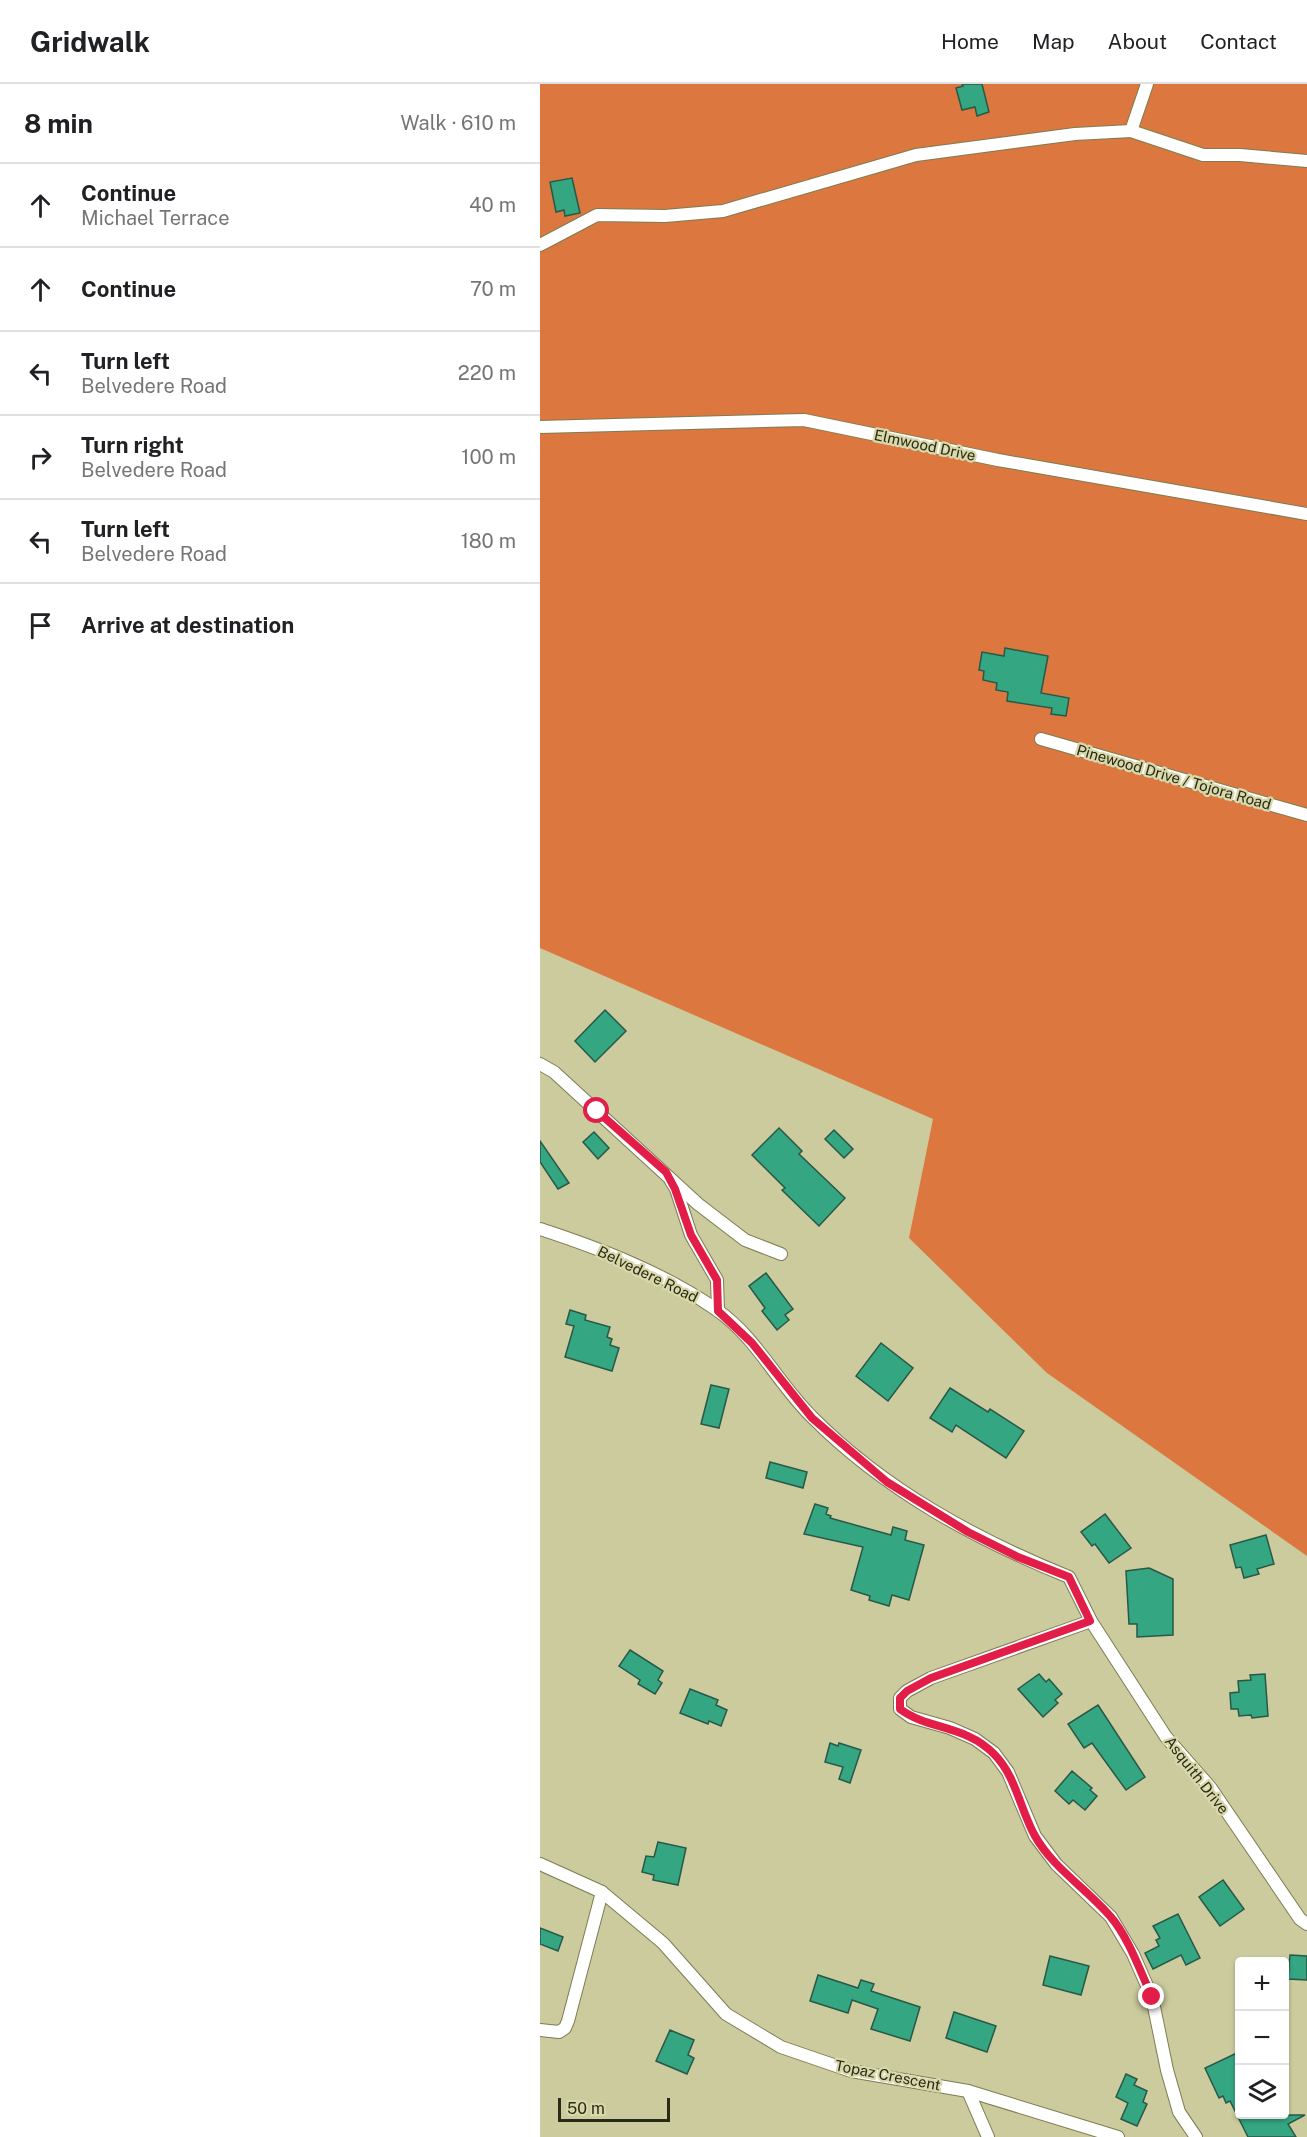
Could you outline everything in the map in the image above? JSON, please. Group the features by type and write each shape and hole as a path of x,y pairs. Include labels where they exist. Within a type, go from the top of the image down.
{"street":[{"path":"1131,131 1147,84"},
{"path":"540,245 597,214 665,216 723,211 916,155 1075,134 1131,131 1203,155 1240,155 1307,161"},
{"name":"Elmwood Drive","path":"540,427 804,420 998,460 1307,514"},
{"name":"Pinewood Drive / Tojora Road","path":"1041,739 1307,815"},
{"path":"540,1064 554,1072 666,1172 698,1204 745,1240 781,1254"},
{"path":"666,1172 675,1189 691,1235 717,1280 718,1311"},
{"name":"Belvedere Road","path":"540,1229 618,1257 677,1285 718,1311 752,1343 812,1418 887,1482 968,1532 1018,1557 1069,1577 1090,1621"},
{"path":"1090,1621 931,1678 907,1691 900,1698 900,1709 910,1717 950,1728 975,1739 994,1753 1008,1772 1035,1836 1056,1864 1111,1917 1133,1954 1152,1997 1167,2070 1179,2112 1196,2137"},
{"name":"Asquith Drive","path":"1090,1621 1166,1737 1210,1787 1300,1919 1307,1924"},
{"name":"Topaz Crescent","path":"540,1864 602,1892 663,1943 726,2014 781,2047 851,2071 968,2091 1118,2137"},
{"path":"540,2030 559,2032 565,2028 602,1892"},
{"path":"968,2091 988,2137"}],"shaded area":[{"path":"540,84 1307,84 1307,1556 1047,1373 909,1238 933,1119 540,948"}],"building":[{"path":"962,84 982,84 989,112 977,116 975,107 962,110 956,88 963,86"},
{"path":"572,178 580,213 565,216 564,210 556,212 550,182"},
{"path":"1005,648 1048,656 1041,693 1069,698 1066,716 1051,714 1052,708 1007,701 1008,692 996,690 997,683 983,680 984,671 979,670 982,652 1004,656"},
{"path":"605,1010 626,1031 595,1062 575,1041"},
{"path":"779,1128 802,1151 799,1154 845,1198 819,1226 782,1190 785,1188 752,1155"},
{"path":"834,1130 853,1149 844,1158 825,1139"},
{"path":"594,1132 609,1148 598,1159 583,1142"},
{"path":"540,1141 569,1183 558,1189 540,1162"},
{"path":"766,1273 793,1309 785,1315 789,1320 777,1330 762,1311 765,1308 749,1286"},
{"path":"570,1310 586,1315 585,1320 610,1327 607,1337 612,1339 610,1345 619,1348 612,1371 565,1357 574,1326 566,1324"},
{"path":"881,1343 913,1368 888,1401 856,1376"},
{"path":"711,1385 729,1389 719,1428 701,1424"},
{"path":"950,1388 988,1412 990,1409 1024,1431 1006,1458 956,1425 952,1432 930,1418"},
{"path":"770,1462 807,1472 803,1488 766,1478"},
{"path":"815,1504 828,1508 826,1514 831,1516 830,1518 891,1535 893,1527 907,1531 905,1540 924,1545 909,1600 892,1595 889,1606 869,1600 870,1596 851,1590 863,1547 804,1534"},
{"path":"1105,1514 1131,1548 1109,1563 1095,1544 1092,1546 1081,1532"},
{"path":"1266,1535 1274,1564 1257,1569 1259,1574 1244,1578 1241,1567 1236,1568 1230,1545"},
{"path":"1149,1568 1173,1579 1173,1635 1137,1637 1137,1624 1129,1624 1126,1571"},
{"path":"630,1650 663,1671 658,1680 662,1683 655,1694 638,1684 640,1680 619,1666"},
{"path":"1039,1674 1046,1682 1049,1679 1062,1694 1055,1700 1058,1703 1043,1717 1018,1689"},
{"path":"1265,1674 1268,1716 1252,1718 1251,1715 1239,1716 1238,1709 1231,1709 1230,1693 1239,1692 1238,1681 1251,1680 1250,1675"},
{"path":"690,1689 718,1700 716,1705 727,1710 721,1726 709,1721 708,1724 680,1713"},
{"path":"1098,1705 1145,1777 1126,1790 1092,1743 1084,1748 1068,1724"},
{"path":"830,1743 838,1746 839,1743 861,1750 850,1783 839,1779 843,1767 825,1762"},
{"path":"1072,1771 1092,1788 1090,1790 1097,1796 1085,1810 1073,1800 1069,1804 1055,1791"},
{"path":"658,1842 686,1848 678,1885 653,1880 654,1875 642,1872 646,1856 654,1857"},
{"path":"1223,1880 1244,1909 1220,1926 1199,1897"},
{"path":"1178,1914 1200,1958 1186,1965 1181,1955 1153,1969 1145,1953 1159,1946 1156,1940 1160,1938 1153,1926"},
{"path":"540,1928 563,1937 558,1951 540,1944"},
{"path":"1290,1955 1307,1956 1307,1980 1289,1979"},
{"path":"1050,1956 1089,1966 1081,1995 1043,1985"},
{"path":"818,1975 858,1988 861,1980 874,1984 871,1991 920,2007 910,2041 871,2029 878,2009 852,2000 848,2013 810,2001"},
{"path":"954,2012 996,2026 987,2052 946,2038"},
{"path":"670,2030 694,2040 688,2055 694,2058 687,2074 656,2061"},
{"path":"1235,2054 1235,2111 1230,2101 1226,2103 1223,2096 1219,2098 1205,2068"},
{"path":"1126,2074 1137,2079 1134,2085 1147,2091 1143,2102 1147,2104 1137,2126 1121,2119 1128,2103 1116,2097"},
{"path":"1289,2115 1305,2115 1288,2124 1296,2137 1248,2137 1239,2119 1289,2119"}],"route":[{"path":"597,1111 666,1172 675,1189 691,1235 717,1280 718,1311 752,1343 812,1418 887,1482 968,1532 1018,1557 1069,1577 1090,1621 931,1678 907,1691 900,1698 900,1709 910,1717 950,1728 975,1739 994,1753 1008,1772 1035,1836 1056,1864 1111,1917 1133,1954 1152,1997"}]}
